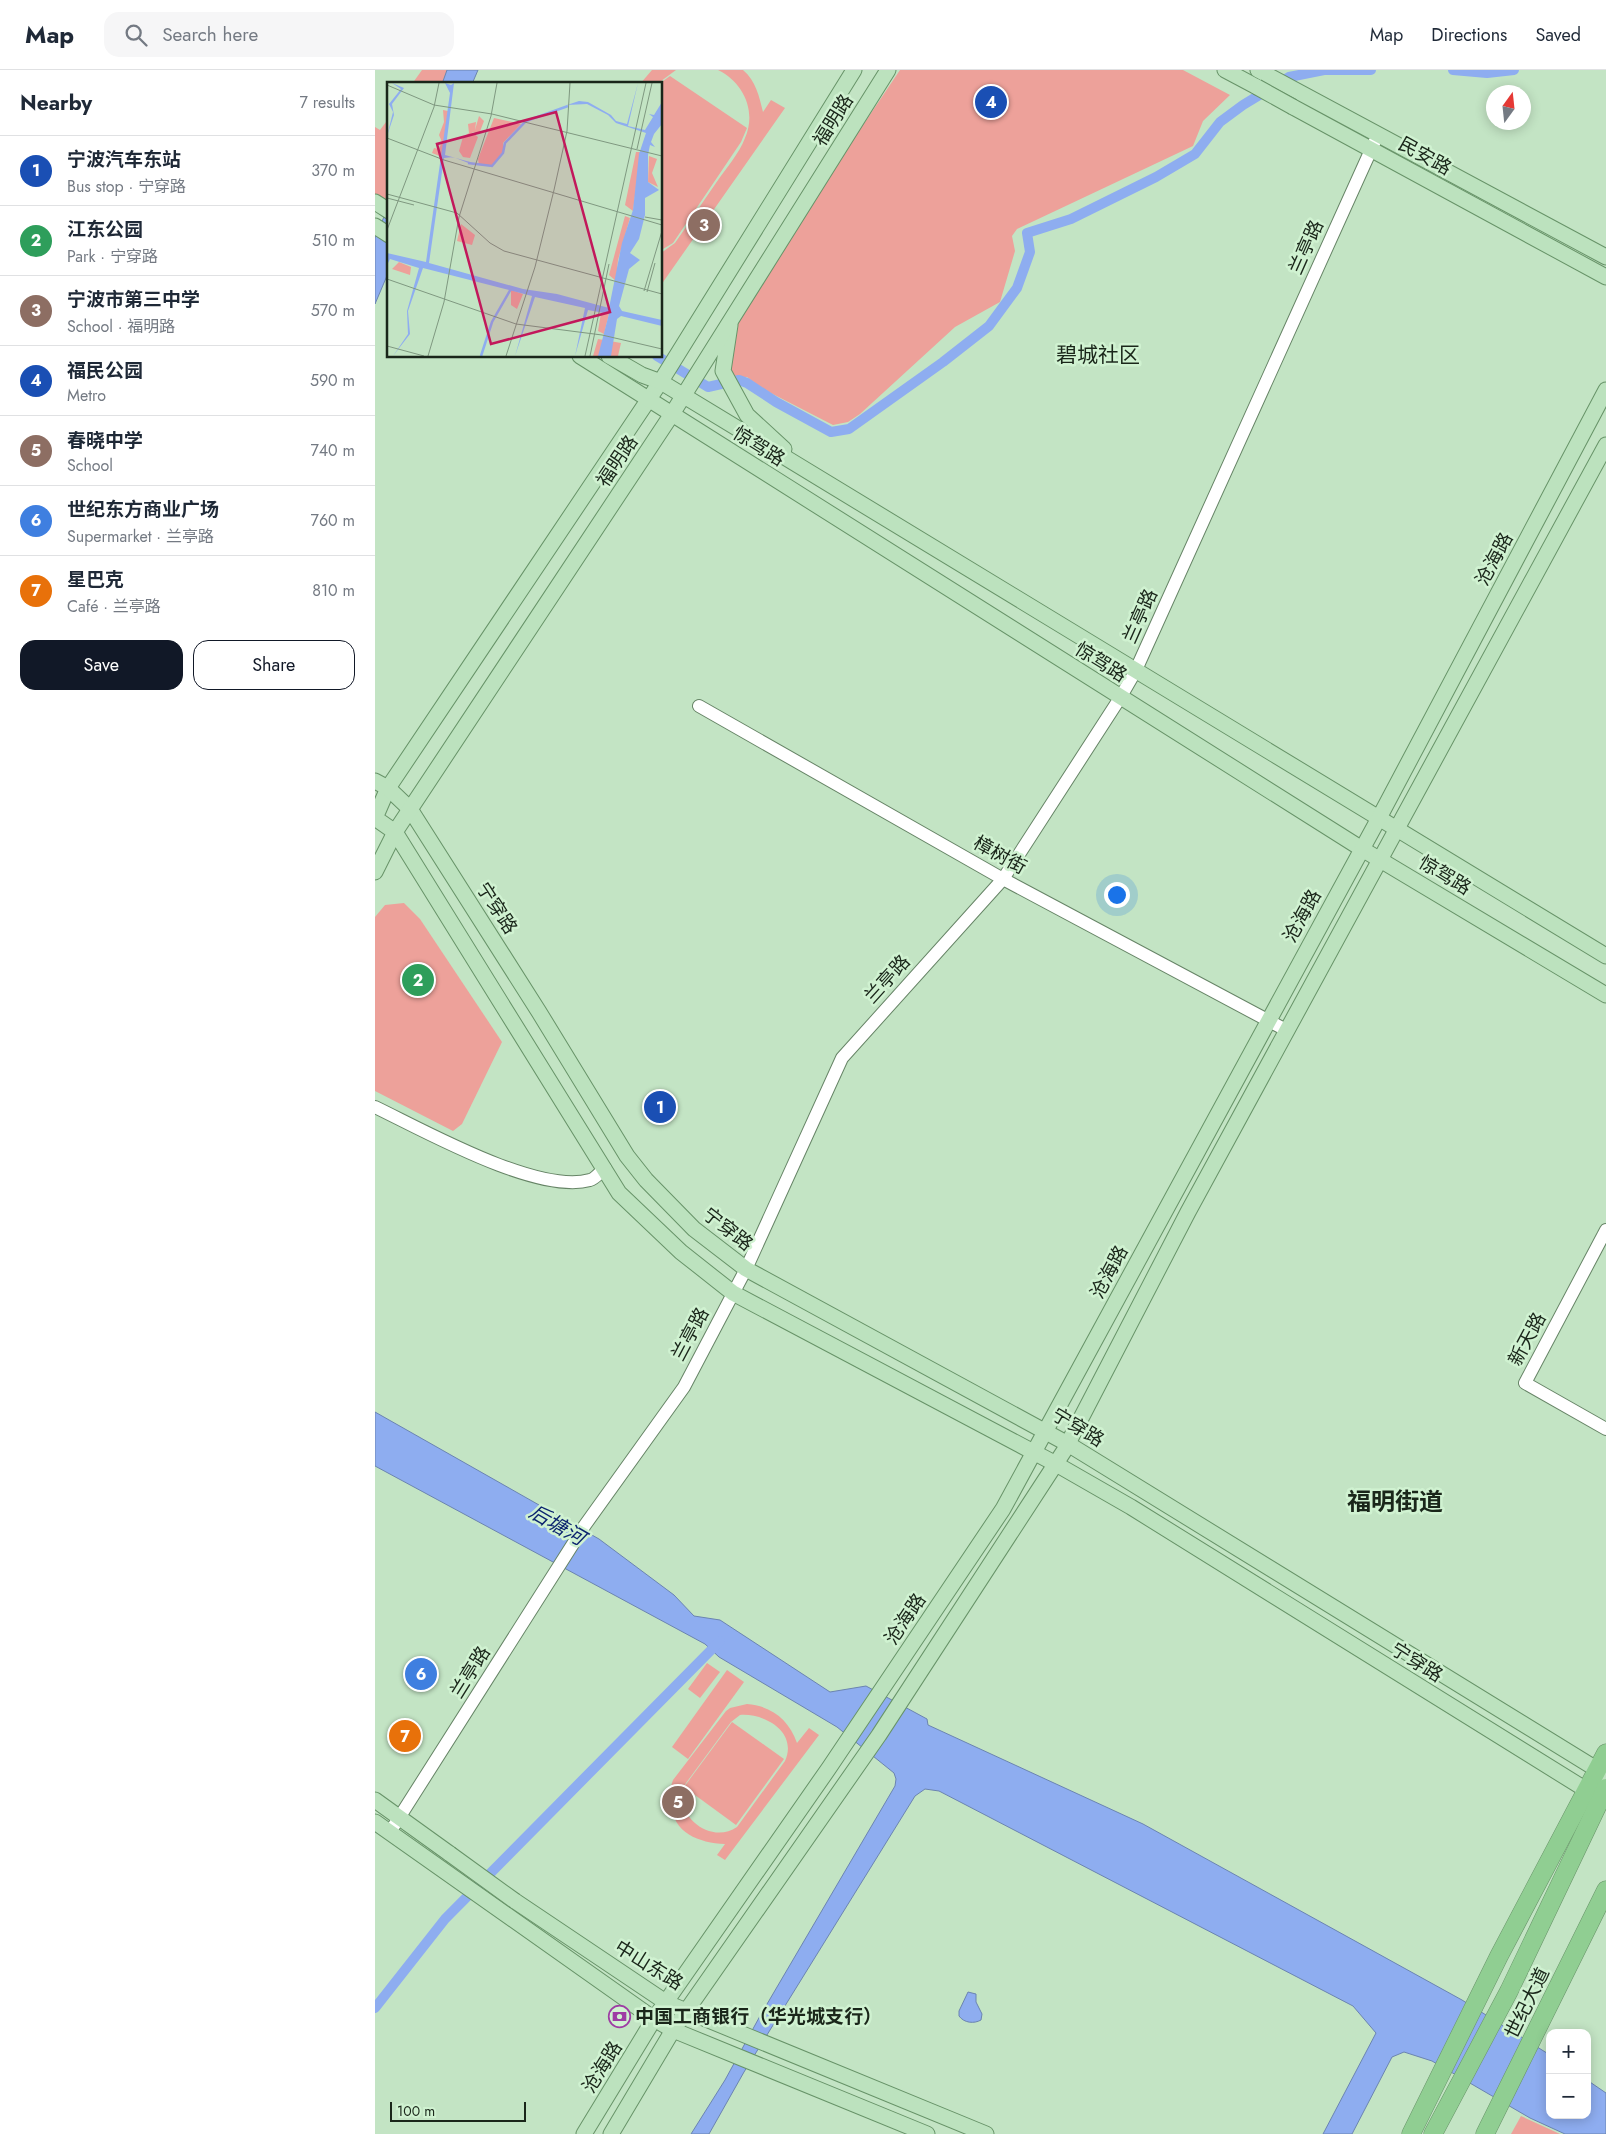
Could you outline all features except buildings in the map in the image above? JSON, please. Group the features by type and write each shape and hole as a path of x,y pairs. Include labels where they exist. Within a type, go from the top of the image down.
{"highway":[{"path":"1411,2134 1484,1988 1600,1795 1606,1753"},
{"name":"世纪大道","path":"1433,2134 1463,2074 1509,1991 1600,1795"},
{"name":"世纪大道","path":"1485,2134 1606,1890"}],"main road":[{"name":"福明路","path":"375,818 381,785 661,382 854,70"},
{"name":"福明路","path":"375,872 395,832 671,414 888,70"},
{"name":"民安路","path":"1225,70 1606,277"},
{"name":"民安路","path":"1259,71 1606,257"},
{"path":"375,226 387,234"},
{"path":"730,320 723,371 725,377 747,415 809,472"},
{"name":"惊驾路","path":"582,358 1362,849 1606,995"},
{"name":"惊驾路","path":"612,358 683,395 1135,672 1606,956"},
{"name":"沧海路","path":"584,2134 654,2019 667,2003 829,1768 1003,1509 1379,818 1606,390"},
{"path":"611,2134 673,2030 852,1774 1068,1444 1188,1212 1286,1030 1606,445"},
{"name":"宁穿路","path":"381,785 410,810 544,1020 627,1156 646,1180 693,1229 746,1268 1068,1444 1602,1772"},
{"path":"375,818 395,832 619,1193 657,1230 681,1252 733,1293 1056,1464"},
{"name":"宁穿路","path":"1056,1464 1131,1507 1600,1795"},
{"name":"中山东路","path":"375,1800 515,1902 667,2003 985,2134"},
{"path":"375,1822 501,1913 654,2019 673,2030 927,2134"}],"street":[{"name":"兰亭路","path":"390,1832 579,1535 684,1387 746,1268 842,1058 1003,878 1120,698 1135,672 1378,134"},
{"name":"樟树街","path":"699,706 1003,878 1286,1030"},
{"path":"375,1106 482,1158 520,1172 551,1180 575,1183 592,1180 605,1168"},
{"name":"新天路","path":"1606,1232 1525,1383 1606,1429"}],"shaded area":[{"path":"422,70 447,70 443,82 413,82"},
{"path":"652,70 676,70 660,82 642,82"},
{"path":"718,70 743,70 747,74 754,84 763,112 771,100 785,108 663,282 663,252 675,243 736,155 745,138 749,118 748,108 741,90 727,75"},
{"path":"900,70 1183,70 1230,95 1203,121 1193,146 1017,229 1012,236 1015,251 1000,302 955,327 860,414 848,422 833,425 763,389 747,377 727,378 732,320"},
{"path":"670,76 747,128 741,142 673,243 663,249 663,82"},
{"path":"387,121 387,204 375,198 375,127 380,130"},
{"path":"404,903 420,919 502,1042 462,1124 453,1131 375,1091 375,917 385,905"},
{"path":"707,1663 720,1672 700,1698 688,1689"},
{"path":"727,1670 744,1682 688,1759 672,1747"},
{"path":"747,1704 772,1711 789,1727 797,1743 809,1728 819,1735 725,1860 717,1855 725,1844 697,1839 682,1829 673,1814 671,1786 673,1780 730,1708","holes":["740,1715 750,1715 769,1721 783,1733 787,1741 788,1751 785,1761 737,1827 726,1832 715,1832 705,1829 695,1823 683,1805 682,1794 686,1783 731,1722"]},
{"path":"732,1722 784,1759 736,1825 684,1787"},
{"path":"1521,2116 1560,2134 1511,2134"}],"water":[{"path":"447,70 478,70 473,82 443,82"},
{"path":"387,210 387,276 375,304 375,238"},
{"name":"后塘河","path":"375,1412 599,1539 674,1595 694,1616 720,1620 830,1692 866,1686 927,1719 928,1725 1143,1824 1462,2000 1546,2052 1546,2119 1591,2119 1591,2083 1606,2093 1606,2134 1565,2134 1530,2118 1432,2061 1404,2052 1392,2057 1352,2134 1323,2134 1376,2033 1353,2006 939,1791 925,1789 915,1796 744,2072 709,2134 691,2134 725,2080 760,2016 895,1786 896,1779 894,1773 837,1727 719,1657 705,1644 375,1466"},
{"path":"968,1992 976,1994 976,2002 982,2014 981,2020 966,2021 959,2016 959,2011"}],"waterway":[{"path":"660,358 708,387 739,380 831,432 849,429 943,362 989,326 1017,288 1030,252 1027,233 1071,219 1156,177 1195,154 1220,122 1243,105 1289,77 1324,70 1371,70"},
{"path":"1453,70 1487,73 1514,70"},
{"path":"375,2008 445,1919 720,1641"}],"place":[{"name":"福民公园","path":"991,102"},
{"name":"宁波市第三中学","path":"704,225"},
{"name":"江东公园","path":"418,980"},
{"name":"宁波汽车东站","path":"660,1107"},
{"name":"世纪东方商业广场","path":"421,1674"},
{"name":"星巴克","path":"405,1736"},
{"name":"春晓中学","path":"678,1802"},
{"name":"中国工商银行（华光城支行）","path":"619,2016"}],"district":[{"name":"碧城社区","path":"1098,355"},
{"name":"福明街道","path":"1395,1501"}]}
